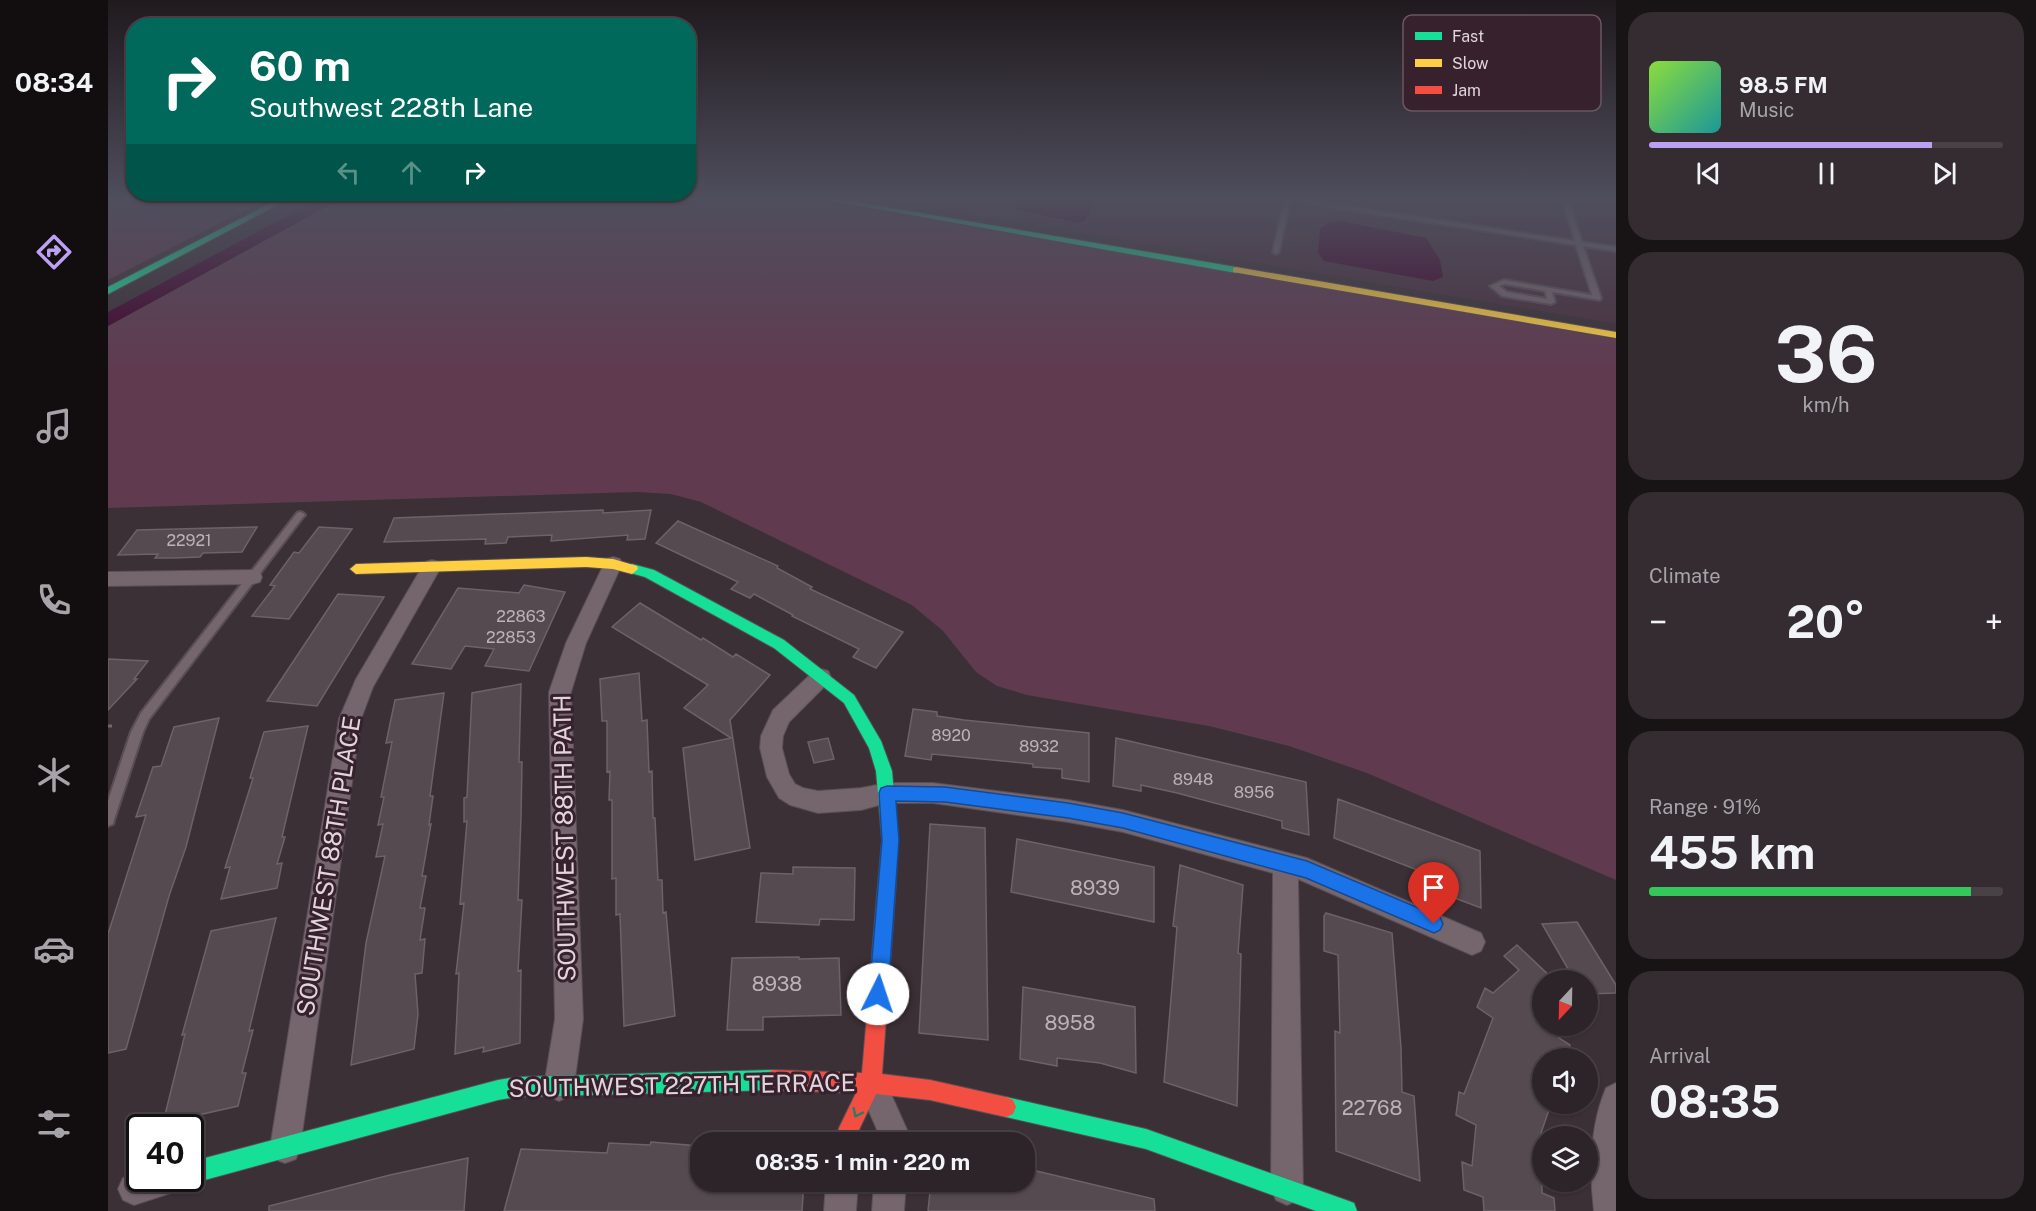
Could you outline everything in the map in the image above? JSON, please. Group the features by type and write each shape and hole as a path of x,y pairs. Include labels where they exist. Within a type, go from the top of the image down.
{"street":[{"path":"108,291 174,257"},
{"path":"1160,257 1616,335"},
{"path":"356,569 586,562 613,564 649,573 779,644 849,699 876,746 884,771 890,840 871,1083 847,1132"},
{"name":"SOUTHWEST 88TH PATH","path":"558,1086 567,1038 569,1010 560,692 576,643 613,564"},
{"name":"SOUTHWEST 88TH PLACE","path":"285,1148 350,719 363,685 432,567"},
{"path":"108,579 253,577"},
{"path":"821,677 786,711 774,729 771,748 783,784 793,795 811,801 861,799 887,793 945,795 1101,816 1285,864 1344,884 1472,942"},
{"path":"1285,864 1287,1189"},
{"name":"SOUTHWEST 227TH TERRACE","path":"204,1169 478,1094 517,1087 774,1080 871,1083 930,1090 1126,1134 1190,1154 1346,1211"},
{"path":"871,1083 893,1132"},
{"path":"1610,1211 1606,1154 1607,1136 1616,1098"},
{"path":"840,1211 841,1192"},
{"path":"888,1211 889,1192"}],"lane":[{"path":"1548,290 1551,302 1505,294 1494,286 1503,282 1597,298 1584,257"},
{"path":"108,820 137,732 145,716 300,515"}],"shaded area":[{"path":"108,257 154,257 108,280"},
{"path":"212,257 235,257 108,326 108,312"},
{"path":"235,257 1141,257 1616,339 1616,880 1367,773 1289,746 1209,726 1027,695 997,686 976,672 943,631 912,605 701,502 671,494 636,492 108,508 108,326"},
{"path":"1220,257 1616,257 1616,324"},
{"path":"1321,257 1438,257 1443,277 1433,281 1324,261"}],"building":[{"path":"603,510 603,513 651,510 645,539 627,540 628,535 551,541 552,535 508,537 506,543 485,544 486,539 384,542 394,518"},
{"path":"678,521 778,566 777,568 812,587 810,589 903,632 876,668 853,657 859,649 792,616 754,594 750,598 731,589 738,582 656,543"},
{"path":"257,527 242,552 203,553 200,557 174,558 155,558 158,554 118,555 137,530"},
{"path":"319,527 352,529 289,619 252,616 275,586 270,585 294,552 299,553"},
{"path":"524,585 565,592 529,671 485,666 494,649 465,646 451,669 412,664 458,588 519,593"},
{"path":"338,594 384,597 317,706 267,701"},
{"path":"640,603 701,640 703,638 733,657 736,654 770,675 730,720 750,848 695,860 683,748 731,738 684,708 708,685 612,627"},
{"path":"108,659 148,661 134,679 137,679 108,710"},
{"path":"639,673 642,721 647,720 658,880 662,880 663,913 666,912 675,1016 624,1026 620,914 616,915 616,878 612,879 612,800 609,800 610,771 607,772 607,721 602,721 600,679"},
{"path":"521,684 519,762 522,762 518,900 522,900 518,971 521,970 520,1043 483,1052 484,1047 455,1054 459,973 456,974 464,903 460,904 467,821 464,822 464,798 467,797 472,693"},
{"path":"444,693 430,796 433,796 429,825 431,824 422,876 426,876 420,908 425,908 420,940 425,939 422,973 415,974 418,1014 414,1049 351,1065 366,943 385,856 376,857 383,824 378,825 384,797 381,797 392,742 386,743 395,700"},
{"path":"913,709 937,712 937,716 964,720 1089,733 1089,782 1062,778 1062,769 1033,767 1033,764 932,754 931,760 905,756"},
{"path":"219,718 186,847 169,896 126,1049 108,1053 108,934 146,815 136,817 153,767 161,766 174,727"},
{"path":"308,726 282,837 285,837 277,864 282,863 277,888 221,899 230,867 225,868 253,778 250,778 264,732"},
{"path":"828,738 834,759 814,763 808,742"},
{"path":"1116,738 1306,782 1309,835 1282,828 1282,821 1177,793 1141,785 1141,791 1113,786"},
{"path":"1338,799 1480,851 1481,908 1441,893 1441,879 1334,838"},
{"path":"930,824 985,828 988,1040 919,1033"},
{"path":"1017,839 1154,867 1154,922 1011,892"},
{"path":"1180,865 1243,885 1238,953 1241,954 1237,1106 1164,1082 1177,927 1173,926"},
{"path":"793,867 855,868 854,920 820,919 819,925 756,922 761,873 793,874"},
{"path":"1326,913 1392,933 1402,1092 1414,1096 1420,1181 1336,1151 1335,1031 1340,1033 1338,955 1324,951 1324,916"},
{"path":"276,918 249,1031 253,1030 242,1073 246,1073 238,1106 203,1114 165,1114 185,1034 182,1035 211,931"},
{"path":"1577,922 1616,985 1616,993 1598,994 1598,970 1569,970 1542,924"},
{"path":"1517,945 1543,970 1532,970 1532,1036 1561,1036 1559,1038 1570,1045 1569,1048 1532,1048 1532,1114 1548,1114 1543,1126 1532,1126 1532,1192 1542,1192 1554,1198 1555,1211 1484,1211 1483,1197 1464,1190 1462,1162 1472,1166 1476,1125 1456,1115 1459,1092 1464,1094 1493,1018 1477,1007 1485,988 1493,993 1519,970 1504,956"},
{"path":"799,957 799,959 839,958 841,1015 763,1017 763,1030 727,1030 732,958"},
{"path":"1023,987 1135,1007 1136,1073 1100,1063 1057,1058 1057,1066 1020,1059"},
{"path":"651,1142 690,1145 690,1192 803,1192 802,1211 504,1211 521,1149 607,1153 609,1143 650,1145"},
{"path":"468,1158 464,1211 269,1211 269,1206"},
{"path":"1035,1171 1154,1199 1155,1211 928,1211 930,1192 1035,1192"}],"traffic: fast":[{"path":"108,291 174,257"},
{"path":"1158,257 1236,270"},
{"path":"632,569 649,573 779,644 849,699 876,746 884,771 890,840 886,896"},
{"path":"204,1169 498,1090 517,1087 773,1080"},
{"path":"1006,1107 1146,1139 1346,1211"}],"traffic: slow":[{"path":"1236,270 1616,335"},
{"path":"356,569 586,562 613,564 632,569"}],"traffic: jam":[{"path":"847,1132 871,1083 886,896"},
{"path":"773,1080 871,1083 930,1090 1006,1107"}],"route":[{"path":"878,994 890,840 887,793 945,795 1068,810 1123,821 1307,870 1434,924"}]}
